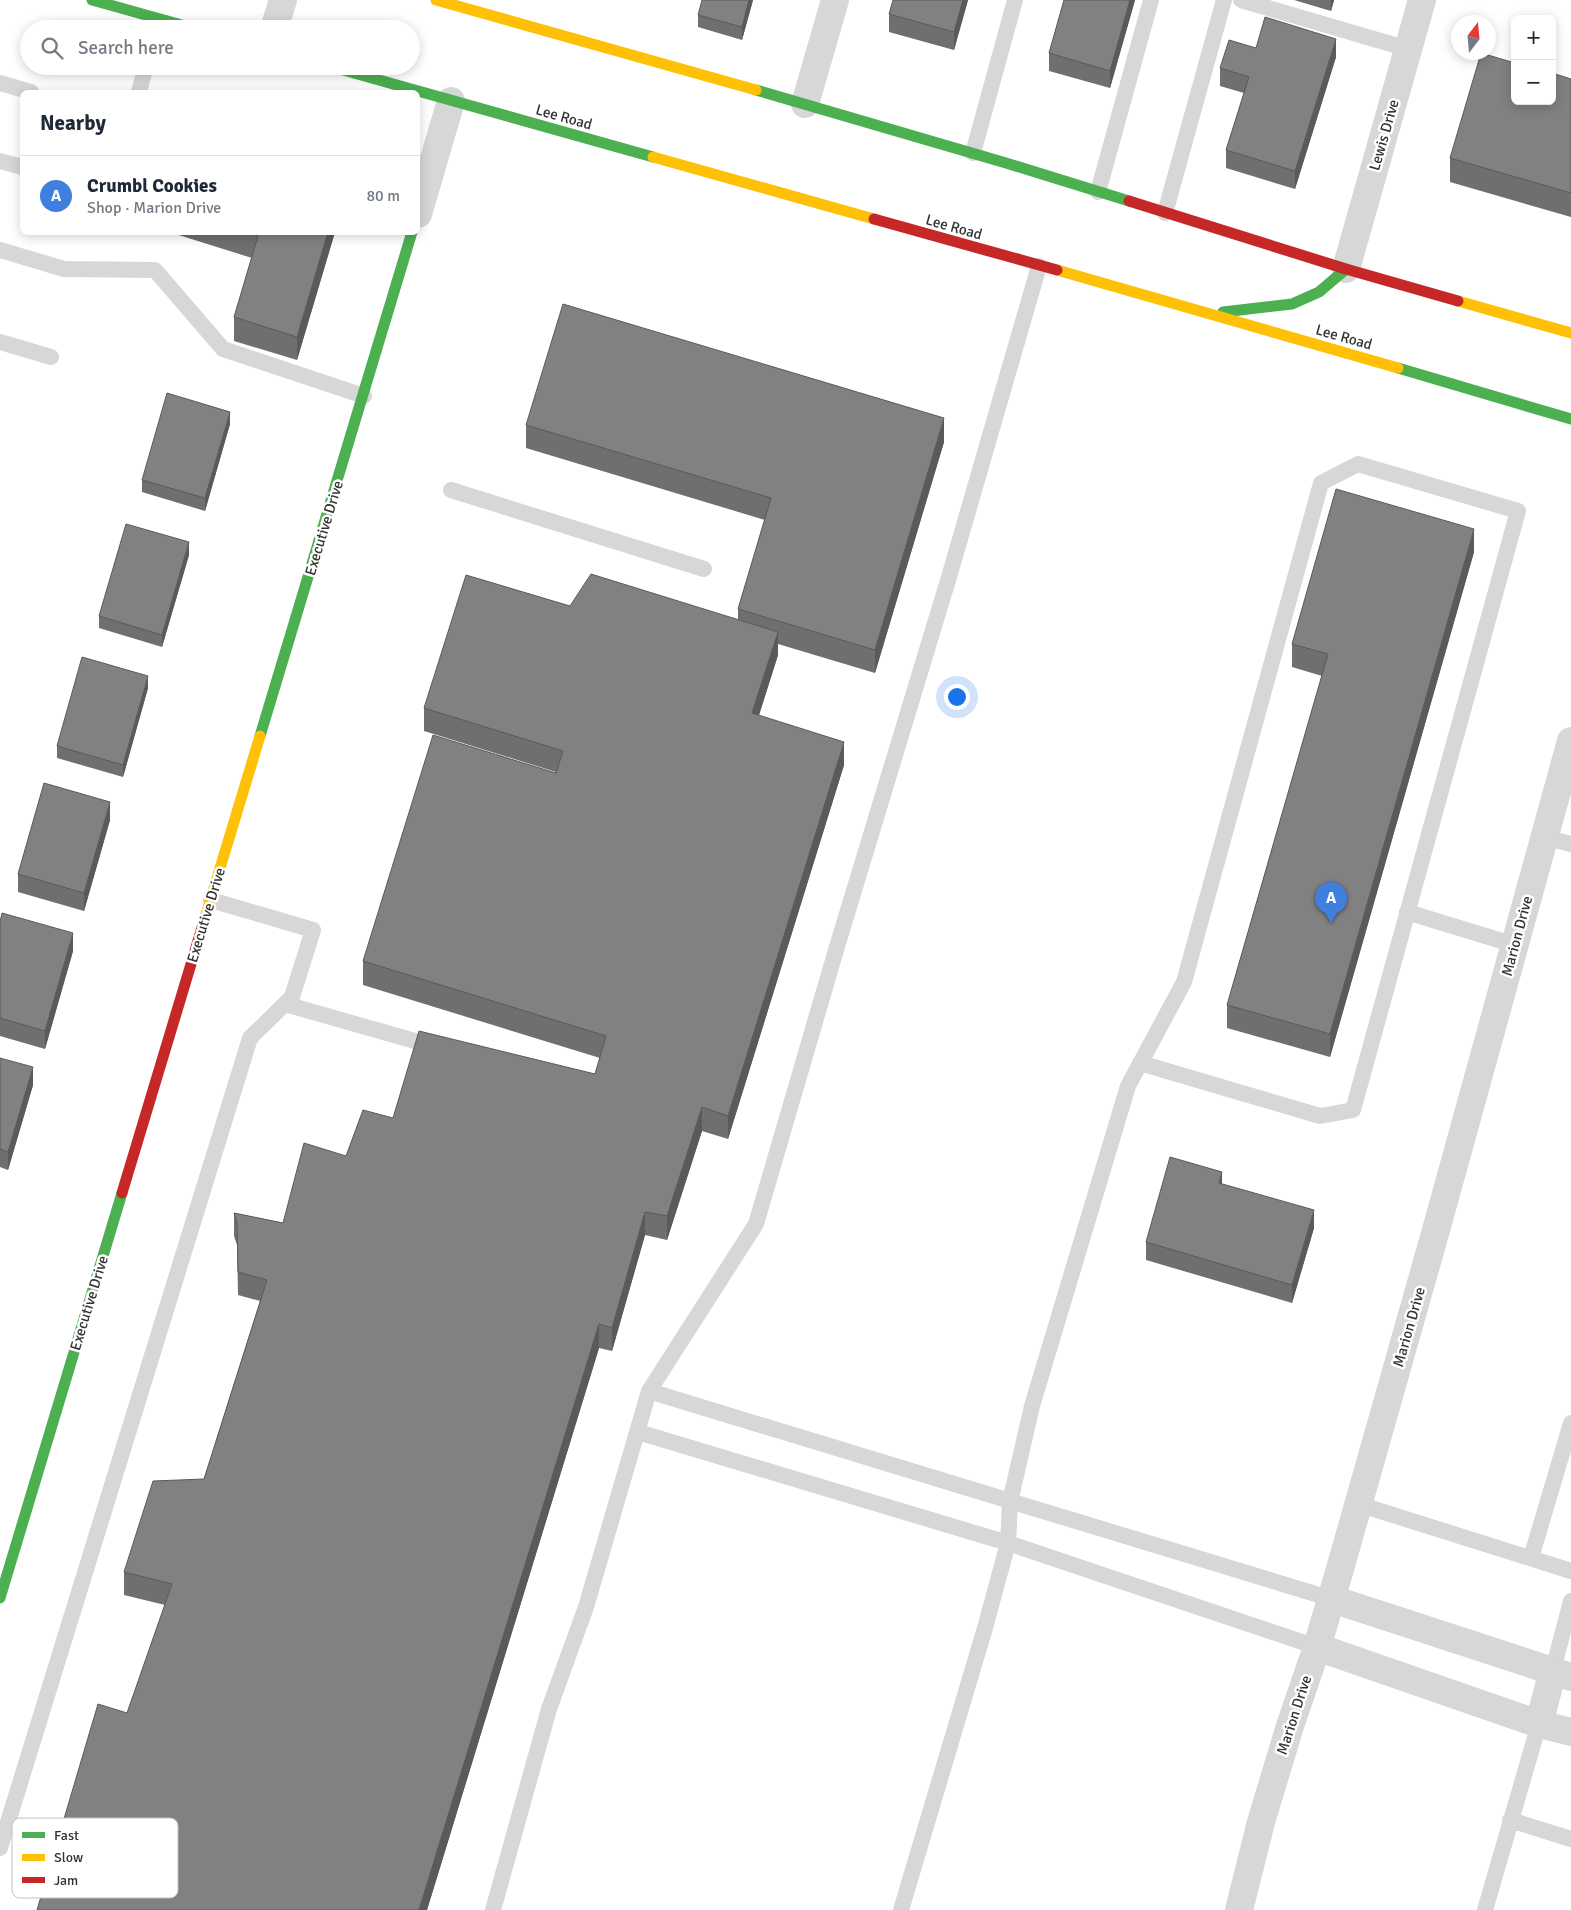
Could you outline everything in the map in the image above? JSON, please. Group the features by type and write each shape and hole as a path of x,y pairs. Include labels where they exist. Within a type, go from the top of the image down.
{"main road":[{"path":"92,0 146,20"},
{"path":"436,0 805,104 972,153 1346,269 1571,333"},
{"name":"Lee Road","path":"360,75 413,90"},
{"name":"Lee Road","path":"420,92 1212,314 1571,419"},
{"name":"Executive Drive","path":"0,1598 411,235"},
{"path":"1212,314 1292,304 1319,292 1346,269"}],"street":[{"path":"277,20 283,0"},
{"path":"805,104 834,0"},
{"name":"Lewis Drive","path":"1346,269 1422,0"},
{"path":"420,207 451,101"},
{"name":"Marion Drive","path":"1239,1910 1261,1822 1332,1599 1544,837 1569,755"},
{"path":"1332,1599 1562,1674 1539,1724"},
{"path":"1317,1647 1539,1724 1571,1732"}],"lane":[{"path":"972,153 988,102 1015,0"},
{"path":"1098,192 1151,0"},
{"path":"1165,213 1224,0"},
{"path":"1241,0 1408,49"},
{"path":"140,90 144,75"},
{"path":"0,83 24,90"},
{"path":"0,161 20,166"},
{"path":"0,250 64,269 155,270 223,349 364,396"},
{"path":"492,1910 549,1709 586,1607 650,1391 756,1224 836,950 949,577 1039,266"},
{"path":"0,342 51,356"},
{"path":"901,1910 986,1628 1008,1543 1010,1502 1032,1406 1128,1086 1140,1063 1184,982 1321,483 1358,464 1518,511 1353,1110 1320,1116 1140,1063"},
{"path":"451,490 704,569"},
{"path":"1544,837 1571,844"},
{"path":"0,1848 250,1038 292,997 313,930 211,900"},
{"path":"1407,912 1514,945"},
{"path":"285,1004 454,1052"},
{"path":"650,1391 1332,1599"},
{"path":"1531,1558 1571,1422"},
{"path":"638,1432 1008,1543 1317,1647"},
{"path":"1358,1504 1571,1571"},
{"path":"1562,1674 1571,1601"},
{"path":"1485,1910 1539,1724"},
{"path":"1510,1820 1571,1839"}],"building":[{"path":"702,0 749,0 742,27 698,15"},
{"path":"893,0 963,0 954,32 889,14"},
{"path":"1064,0 1130,0 1110,71 1049,53"},
{"path":"1265,17 1336,39 1295,171 1226,150 1249,77 1220,68 1229,40 1256,48"},
{"path":"1496,57 1511,62 1511,105 1556,105 1556,74 1571,79 1571,193 1450,158 1479,60 1496,60"},
{"path":"255,235 327,235 297,337 234,317 258,236"},
{"path":"563,304 944,418 875,650 738,609 771,498 526,425"},
{"path":"167,393 230,412 205,498 142,480"},
{"path":"1336,489 1474,529 1330,1034 1227,1005 1328,654 1292,644"},
{"path":"126,524 189,542 162,635 99,616"},
{"path":"591,574 778,632 752,713 844,742 728,1116 702,1107 667,1216 645,1212 612,1328 599,1324 419,1910 37,1910 41,1898 178,1898 178,1818 64,1818 98,1704 127,1713 172,1584 124,1572 153,1481 204,1479 267,1280 238,1272 237,1222 234,1213 283,1223 304,1143 346,1156 363,1110 393,1118 419,1031 595,1074 606,1036 363,961 433,735 556,773 563,751 424,708 466,575 570,606"},
{"path":"82,657 148,676 123,765 57,746"},
{"path":"44,783 110,802 84,893 18,874"},
{"path":"2,913 73,933 45,1031 0,1018 0,922"},
{"path":"0,1058 33,1067 8,1152 0,1149"},
{"path":"1170,1157 1222,1172 1219,1183 1314,1210 1292,1285 1146,1242"}],"traffic: fast":[{"path":"92,0 164,20"},
{"path":"361,75 414,90"},
{"path":"756,90 1129,201"},
{"path":"420,92 653,157"},
{"path":"260,736 411,235"},
{"path":"1223,312 1292,304 1319,292 1346,269"},
{"path":"1398,368 1571,419"},
{"path":"0,1598 122,1193"}],"traffic: slow":[{"path":"436,0 756,90"},
{"path":"653,157 874,219"},
{"path":"1057,270 1398,368"},
{"path":"1458,301 1571,333"},
{"path":"204,921 260,736"}],"traffic: jam":[{"path":"1129,201 1346,269 1458,301"},
{"path":"874,219 1057,270"},
{"path":"122,1193 204,921"}],"place":[{"name":"Crumbl Cookies","path":"1331,923"}]}
